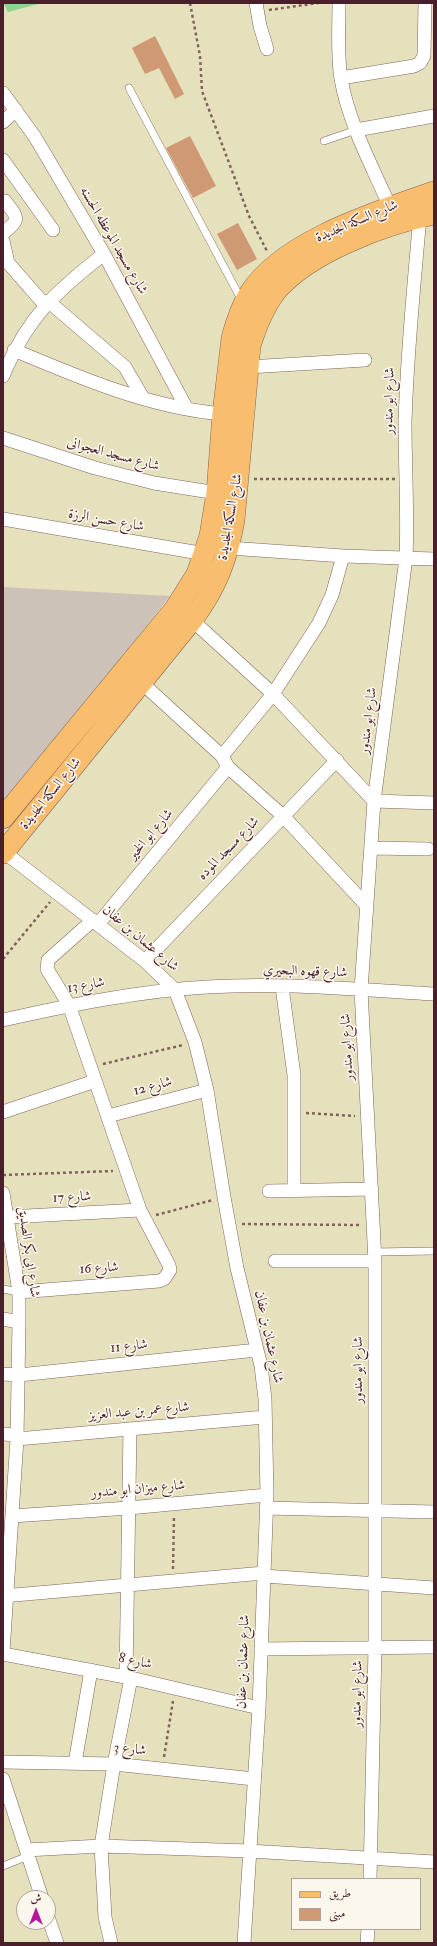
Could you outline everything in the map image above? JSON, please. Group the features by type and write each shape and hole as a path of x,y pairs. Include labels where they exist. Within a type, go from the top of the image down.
{"main road":[{"name":"شارع السكة الجديدة","path":"3,818 175,609 193,580 205,554 214,517 223,414 232,338 244,305 263,278 277,265 314,241 390,207 434,192"},
{"name":"شارع السكة الجديدة","path":"3,852 192,620 214,586 229,548 239,479 250,346 265,308 277,291 292,276 308,264 353,240 386,227 427,215"}],"street":[{"path":"339,3 338,49 341,78 346,100 356,130 390,207"},
{"path":"341,78 414,66 420,63 424,56 425,3"},
{"path":"256,7 267,49"},
{"name":"شارع مسجد الموعظه الحسنه","path":"3,93 34,138 104,254 187,410"},
{"path":"3,122 16,110"},
{"path":"356,130 434,116"},
{"path":"3,160 53,230"},
{"path":"3,233 15,224 17,220 16,216 5,201"},
{"name":"شارع ابو مندور","path":"370,1878 375,1646 374,1225 361,990 374,801 406,558 407,479 405,424 407,360 427,215"},
{"path":"3,241 6,260 47,303 125,367 143,398"},
{"path":"3,376 14,350 47,303 71,280 104,254"},
{"path":"14,350 72,374 143,398 187,410 223,414"},
{"path":"248,367 365,360"},
{"name":"شارع مسجد العجوانى","path":"3,438 95,468 154,483 217,493"},
{"name":"شارع حسن الرزة","path":"3,519 205,554"},
{"path":"229,548 343,556 434,559"},
{"name":"شارع ابو الخير","path":"70,1005 47,969 46,965 48,960 96,922 225,761 273,694 319,623 332,594 343,556"},
{"path":"192,620 273,694 337,760 374,801 434,803"},
{"path":"142,683 284,816 366,905"},
{"name":"شارع مسجد الموده","path":"145,961 337,760"},
{"path":"371,848 428,849"},
{"name":"شارع عثمان بن عفان","path":"3,852 58,892 145,961 175,990 195,1042 206,1090 229,1224 263,1383 265,1417 267,1495 259,1708 244,1943"},
{"name":"شارع قهوه البحيري","path":"175,990 231,986 434,994"},
{"path":"282,987 294,1076 294,1191"},
{"name":"شارع 13","path":"3,1020 70,1005 175,990"},
{"path":"70,1005 142,1214"},
{"path":"3,1112 95,1081"},
{"name":"شارع 12","path":"108,1116 206,1090"},
{"path":"269,1191 372,1189"},
{"name":"شارع ابى بكر الصديق","path":"3,1193 19,1292 17,1437 8,1482 12,1516 5,1596 3,1653"},
{"name":"شارع 17","path":"7,1218 142,1214"},
{"name":"شارع 16","path":"19,1292 158,1281 164,1279 168,1276 170,1270 169,1265 142,1214"},
{"path":"275,1261 374,1256"},
{"path":"3,1319 19,1322"},
{"name":"شارع 11","path":"3,1374 19,1375 257,1350"},
{"name":"شارع عمر بن عبد العزيز","path":"3,1434 17,1437 265,1417"},
{"path":"111,1943 105,1917 101,1846 128,1677 130,1429"},
{"name":"شارع ميزان ابو مندور","path":"12,1516 129,1508 267,1495"},
{"path":"266,1508 434,1512"},
{"path":"5,1596 172,1581 264,1575 434,1588"},
{"path":"261,1649 375,1646 434,1647"},
{"name":"شارع 8","path":"3,1653 175,1687 259,1708"},
{"path":"75,1763 91,1670"},
{"name":"شارع 3","path":"3,1762 114,1764 254,1780"},
{"path":"3,1779 39,1890"},
{"path":"27,1853 101,1846 249,1851 434,1862"},
{"path":"52,1930 57,1943"},
{"path":"367,1943 368,1930"}],"lane":[{"path":"129,88 244,305"},
{"path":"324,141 356,130"},
{"path":"374,1256 434,1251"},
{"path":"3,1289 19,1292"},
{"path":"3,1866 27,1853"}],"path":[{"path":"190,3 200,56 202,91 249,216 271,258 277,265"},
{"path":"256,7 318,3"},
{"path":"239,479 407,479"},
{"path":"3,959 58,892"},
{"path":"91,1067 133,1055 195,1042"},
{"path":"294,1113 368,1117"},
{"path":"3,1175 128,1171"},
{"path":"142,1214 224,1197"},
{"path":"229,1224 374,1225"},
{"path":"172,1581 174,1504"},
{"path":"162,1769 175,1687"}],"shaded area":[{"path":"3,587 170,596 3,808"}],"green space":[{"path":"3,3 42,3 8,12"}],"building":[{"path":"155,36 184,94 175,99 159,68 145,74 132,48"},
{"path":"190,136 216,186 193,198 166,148"},
{"path":"238,223 257,259 237,270 217,234"}]}
